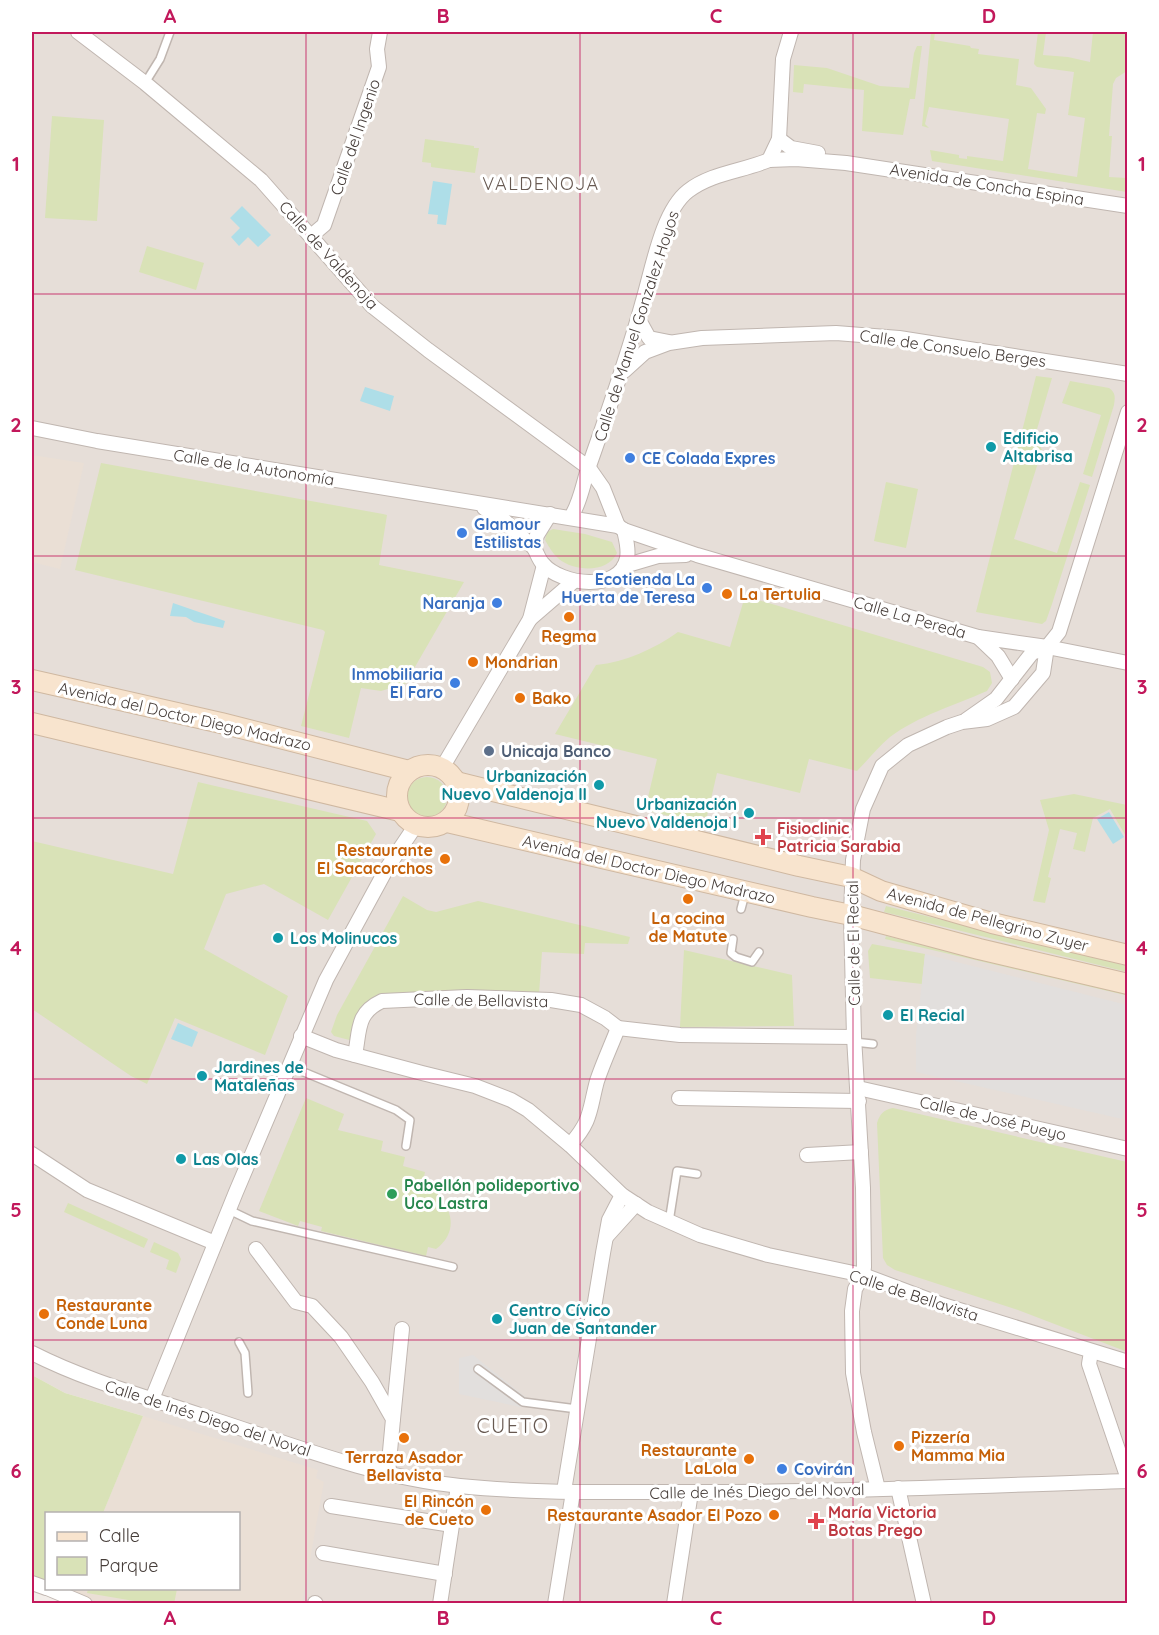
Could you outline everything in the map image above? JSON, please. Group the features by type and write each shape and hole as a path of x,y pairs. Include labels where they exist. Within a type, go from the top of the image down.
{"main road":[{"name":"Avenida del Doctor Diego Madrazo","path":"32,680 221,723 409,771"},
{"path":"32,723 400,810"},
{"path":"431,765 442,768 456,782 458,807 447,822 432,827 409,822 400,810 397,800 397,789 402,779 409,771 420,766 431,765"},
{"path":"456,782 851,877"},
{"name":"Avenida del Doctor Diego Madrazo","path":"447,822 743,900 851,915"},
{"name":"Avenida de Pellegrino Zuyer","path":"851,877 881,891 920,903 992,923 1128,955"},
{"name":"Avenida de Pellegrino Zuyer","path":"851,915 980,949 1128,984"}],"street":[{"name":"Calle de Valdenoja","path":"78,32 145,83 261,180 372,306 588,468"},
{"name":"Calle del Ingenio","path":"311,236 324,225 379,67 377,49 380,32"},
{"path":"769,160 779,139 783,59 791,32"},
{"name":"Avenida de Concha Espina","path":"779,139 791,148 819,153 846,163"},
{"name":"Avenida de Concha Espina","path":"769,160 796,159 846,163 1128,206"},
{"name":"Calle de Manuel Gonzalez Hoyos","path":"571,517 578,506 588,468 622,372 662,236 676,202 689,190 702,183 769,160"},
{"path":"638,318 649,338 669,343"},
{"name":"Calle de Consuelo Berges","path":"622,372 645,352 669,343 750,335 836,333 899,338 1128,374"},
{"path":"1043,673 1047,647 1059,632 1128,412"},
{"name":"Calle de la Autonomía","path":"32,428 97,441 550,514"},
{"path":"588,468 603,488 621,528 628,546 624,566 615,577 605,581 574,581 544,565 534,548 537,535 550,514 621,528"},
{"name":"Calle de la Autonomía","path":"477,503 505,521 534,548"},
{"name":"Calle La Pereda","path":"621,528 697,555 978,637 1047,647 1128,663"},
{"name":"Calle La Pereda","path":"624,566 658,556 697,555"},
{"path":"442,768 530,619 544,565"},
{"path":"530,619 574,581"},
{"path":"978,637 998,656 1012,680"},
{"name":"Calle de El Recial","path":"878,1489 853,1373 852,1311 855,1289 863,1275 861,1152 854,1039 851,877 863,809 882,766 908,745 962,722 996,699 1032,653 1047,647"},
{"name":"Calle de El Recial","path":"962,722 987,719 1014,707 1043,673 1073,652"},
{"path":"152,1399 288,1066 326,980 387,868 416,825"},
{"name":"Calle de Bellavista","path":"355,1055 362,1017 370,1007 382,1001 467,997 551,1000 581,1005 618,1028"},
{"path":"570,1145 588,1122 598,1079 618,1028 680,1035 854,1039"},
{"name":"Calle de Bellavista","path":"301,1036 355,1055 475,1086 511,1100 528,1110 570,1145 622,1195 700,1235 768,1255 863,1275 943,1305 1127,1363"},
{"path":"679,1098 858,1095"},
{"name":"Calle de José Pueyo","path":"858,1095 1128,1149"},
{"path":"807,1155 861,1152"},
{"path":"32,1154 87,1190 215,1244"},
{"path":"555,1604 595,1265 606,1237 609,1220 622,1195"},
{"path":"606,1237 636,1204"},
{"path":"256,1249 296,1302 312,1306 341,1336 372,1382 393,1419"},
{"path":"388,1473 402,1329"},
{"path":"1091,1352 1089,1364 1128,1480"},
{"name":"Calle de Inés Diego del Noval","path":"32,1353 71,1371 333,1459 388,1473 459,1486 568,1492 691,1492 941,1488 1128,1480"},
{"path":"441,1603 459,1486"},
{"path":"898,1488 924,1604"},
{"path":"674,1604 691,1492"},
{"path":"331,1506 452,1525"},
{"path":"323,1553 445,1574"},
{"path":"52,1590 85,1604"}],"lane":[{"path":"145,83 160,59 170,32"},
{"path":"733,939 731,953 736,957 752,962 759,952"},
{"path":"854,1039 873,1044"},
{"path":"288,1066 396,1110 410,1120 406,1146"},
{"path":"669,1221 677,1171 697,1174"},
{"path":"229,1210 252,1221 453,1267"},
{"path":"239,1342 245,1353 248,1393"},
{"path":"478,1369 523,1402 577,1409"}],"shaded area":[{"path":"32,32 1127,32 1127,1603 93,1604 71,1590 240,1590 240,1512 103,1512 143,1416 65,1393 32,1375"},
{"path":"32,455 84,463 60,569 32,562"},
{"path":"925,954 1127,1005 1128,1096 1122,1119 916,1072 916,1036"},
{"path":"473,1355 528,1399 520,1407 459,1394 459,1358"},
{"path":"143,1416 318,1470 316,1478 324,1482 302,1603 100,1603 71,1591 240,1590 240,1512 103,1512"}],"green space":[{"path":"931,32 935,32 934,40 970,46 979,49 978,54 1019,59 1016,85 1031,88 1046,109 1045,114 1037,113 1028,169 1077,177 1085,118 1068,115 1074,72 1037,67 1034,64 1038,32 1046,32 1043,55 1090,62 1093,32 1127,32 1127,71 1116,78 1113,84 1109,177 1127,178 1127,192 932,161 930,150 959,155 959,158 967,159 967,156 1003,161 1009,119 929,107 925,124 929,128 922,126"},
{"path":"917,46 922,46 915,99 910,99 903,135 862,131 864,90 804,84 803,93 793,92 794,65 827,68 880,86 909,88"},
{"path":"52,116 104,120 97,221 45,218"},
{"path":"425,139 479,148 475,173 431,167 431,163 422,162"},
{"path":"147,246 204,263 196,290 139,272"},
{"path":"1036,376 1052,378 1035,436 1042,450 1014,539 1057,553 1080,482 1090,485 1052,604 1046,621 1042,624 976,612"},
{"path":"1070,381 1109,388 1115,395 1092,477 1083,474 1101,415 1062,403"},
{"path":"101,463 387,515 379,565 464,582 407,683 381,691 361,688 349,738 301,726 325,632 323,630 75,570"},
{"path":"886,482 918,489 906,548 874,541"},
{"path":"553,529 585,534 612,542 617,553 613,560 599,567 582,568 566,563 557,557 545,540 547,532"},
{"path":"745,596 983,667 990,672 992,683 987,691 925,717 890,737 857,771 809,759 800,793 717,773 705,825 645,810 657,759 555,734 596,665 639,654 678,632 730,647"},
{"path":"427,777 435,778 441,783 446,789 446,805 441,811 435,816 427,817 419,816 413,811 408,805 407,797 408,789 413,783 419,778"},
{"path":"198,782 367,821 376,834 328,920 264,884 226,894 204,949 288,996 265,1055 175,1018 147,1084 131,1076 32,1009 32,841 173,874"},
{"path":"1074,794 1127,805 1127,838 1110,809 1093,818 1085,852 1073,849 1077,833 1060,829 1048,877 1051,878 1045,903 1033,901 1049,830 1040,800"},
{"path":"403,896 427,910 436,912 478,901 630,937 628,944 585,943 584,954 542,952 539,994 388,993 364,1005 358,1015 353,1041 334,1036 331,1032 337,1015"},
{"path":"886,906 1127,966 1127,972 884,912"},
{"path":"886,936 1126,992 1125,995 885,939"},
{"path":"872,944 925,954 922,984 870,978 868,951"},
{"path":"684,950 792,975 794,1026 680,1027"},
{"path":"306,1098 344,1114 338,1130 383,1141 381,1151 405,1157 403,1166 425,1172 423,1181 440,1185 436,1203 446,1206 451,1224 448,1235 441,1245 436,1249 428,1247 426,1256 321,1231 322,1227 300,1221 298,1226 259,1211"},
{"path":"893,1108 1127,1162 1125,1351 1018,1310 895,1270 887,1265 883,1258 877,1123 882,1113"},
{"path":"68,1203 148,1239 144,1248 64,1212"},
{"path":"154,1242 178,1253 181,1259 176,1273 166,1269 169,1260 150,1252"},
{"path":"32,1375 65,1393 143,1416 103,1512 45,1512 45,1582 32,1576"},
{"path":"88,1590 177,1590 174,1604 146,1603 87,1593"}],"water":[{"path":"433,181 452,184 446,225 437,224 438,215 428,214"},
{"path":"242,206 271,235 258,247 248,237 239,246 231,237 240,228 230,218"},
{"path":"365,387 394,396 390,411 360,401"},
{"path":"173,603 225,621 223,628 194,622 186,617 170,616"},
{"path":"1109,812 1124,837 1113,844 1097,819"},
{"path":"178,1023 198,1032 192,1047 171,1039"}],"place":[{"name":"Edificio Altabrisa","path":"991,447"},
{"name":"CE Colada Expres","path":"630,458"},
{"name":"Glamour Estilistas","path":"462,533"},
{"name":"Ecotienda La Huerta de Teresa","path":"707,588"},
{"name":"La Tertulia","path":"727,594"},
{"name":"Naranja","path":"497,603"},
{"name":"Regma","path":"569,617"},
{"name":"Mondrian","path":"473,662"},
{"name":"Inmobiliaria El Faro","path":"455,683"},
{"name":"Bako","path":"520,698"},
{"name":"Unicaja Banco","path":"489,751"},
{"name":"Urbanización Nuevo Valdenoja II","path":"599,785"},
{"name":"Urbanización Nuevo Valdenoja I","path":"749,813"},
{"name":"Fisioclinic Patricia Sarabia","path":"763,837"},
{"name":"Restaurante El Sacacorchos","path":"445,859"},
{"name":"La cocina de Matute","path":"688,899"},
{"name":"Los Molinucos","path":"278,938"},
{"name":"El Recial","path":"888,1015"},
{"name":"Jardines de Mataleñas","path":"202,1076"},
{"name":"Las Olas","path":"181,1159"},
{"name":"Pabellón polideportivo Uco Lastra","path":"392,1194"},
{"name":"Restaurante Conde Luna","path":"44,1314"},
{"name":"Centro Cívico Juan de Santander","path":"497,1319"},
{"name":"Terraza Asador Bellavista","path":"404,1438"},
{"name":"Pizzería Mamma Mia","path":"899,1446"},
{"name":"Restaurante LaLola","path":"749,1459"},
{"name":"Covirán","path":"782,1469"},
{"name":"El Rincón de Cueto","path":"486,1510"},
{"name":"Restaurante Asador El Pozo","path":"774,1515"},
{"name":"María Victoria Botas Prego","path":"816,1521"}],"district":[{"name":"VALDENOJA","path":"541,184"},
{"name":"CUETO","path":"513,1426"}]}
